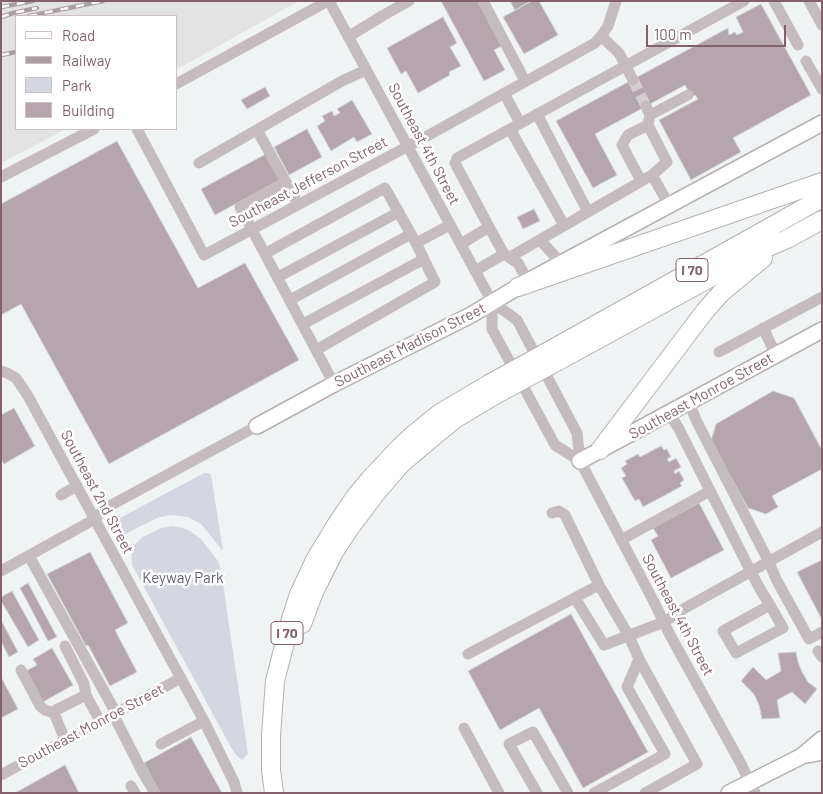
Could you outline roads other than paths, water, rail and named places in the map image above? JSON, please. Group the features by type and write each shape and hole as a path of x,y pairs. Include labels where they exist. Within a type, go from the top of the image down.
{"highway":[{"path":"523,284 822,182"},
{"name":"I 70","path":"283,793 276,734 275,681 299,594 315,560 331,545 355,497 402,464 492,389 567,348 822,198"},
{"name":"I 70","path":"567,348 822,220"},
{"path":"600,450 705,311 721,293 787,239"},
{"name":"I 70","path":"274,793 271,770 276,734"}],"main road":[{"name":"Southeast Madison Street","path":"257,426 334,384 471,315 561,263 822,123"},
{"name":"Southeast Monroe Street","path":"580,462 822,330"},
{"path":"729,793 753,788 802,756 822,739"},
{"path":"802,756 822,752"}],"street":[{"name":"Southeast 4th Street","path":"328,1 492,302 517,320 577,433 580,462 670,635 753,788"},
{"path":"178,83 328,1"},
{"path":"348,37 409,1"},
{"path":"483,1 525,81"},
{"path":"616,1 608,26 598,39 619,53 633,80"},
{"path":"523,284 518,263 507,256 489,227 455,163 457,158 744,1"},
{"path":"774,1 798,45"},
{"path":"809,1 822,25"},
{"name":"Southeast Jefferson Street","path":"139,130 204,255 408,146 598,39"},
{"path":"806,61 822,89"},
{"path":"199,164 342,81 366,70"},
{"path":"504,93 515,126 564,225"},
{"path":"641,181 622,145 628,135 648,116 688,95"},
{"path":"537,114 588,212"},
{"path":"476,271 540,240 652,175 667,162 648,116"},
{"path":"1,177 92,130"},
{"path":"257,130 298,204"},
{"path":"652,175 668,205"},
{"path":"286,182 240,207 334,384"},
{"path":"266,253 385,188 414,239 435,282 316,350"},
{"path":"278,277 399,212"},
{"path":"290,300 414,239 450,225"},
{"path":"460,244 489,227"},
{"path":"540,240 561,263"},
{"path":"303,324 424,259"},
{"path":"719,352 822,297"},
{"name":"Southeast 4th Street","path":"492,302 492,328 555,445 580,462"},
{"path":"763,328 776,354"},
{"name":"Southeast 2nd Street","path":"3,371 16,378 21,384 204,721 234,782 237,793"},
{"path":"688,402 776,579 809,639 822,632"},
{"path":"669,413 679,429 751,572 770,605 783,628 736,653 723,631 770,605"},
{"name":"Southeast Madison Street","path":"1,570 95,520 104,509 257,426"},
{"path":"61,495 77,486"},
{"path":"622,540 710,491"},
{"path":"552,514 559,511 565,515 599,585 629,636 675,749"},
{"path":"575,598 604,645 664,622 822,532"},
{"path":"29,556 115,714 155,793"},
{"path":"468,654 599,585"},
{"path":"65,646 84,684 86,695 100,721"},
{"path":"639,659 627,687 675,749 697,764 645,793"},
{"path":"21,670 40,706 54,713 65,740"},
{"name":"Southeast Monroe Street","path":"1,775 181,678"},
{"path":"54,713 56,710 86,695"},
{"path":"162,744 204,721"},
{"path":"464,728 499,793"},
{"path":"536,793 509,744 532,732 568,793"},
{"path":"594,793 675,749"}],"tunnel":[{"path":"633,80 646,106"}],"railway":[{"path":"1,7 33,1"},
{"path":"34,15 103,1"},
{"path":"1,17 37,8"},
{"path":"1,55 15,52"}],"park label":[{"name":"Keyway Park","path":"183,578"}]}
